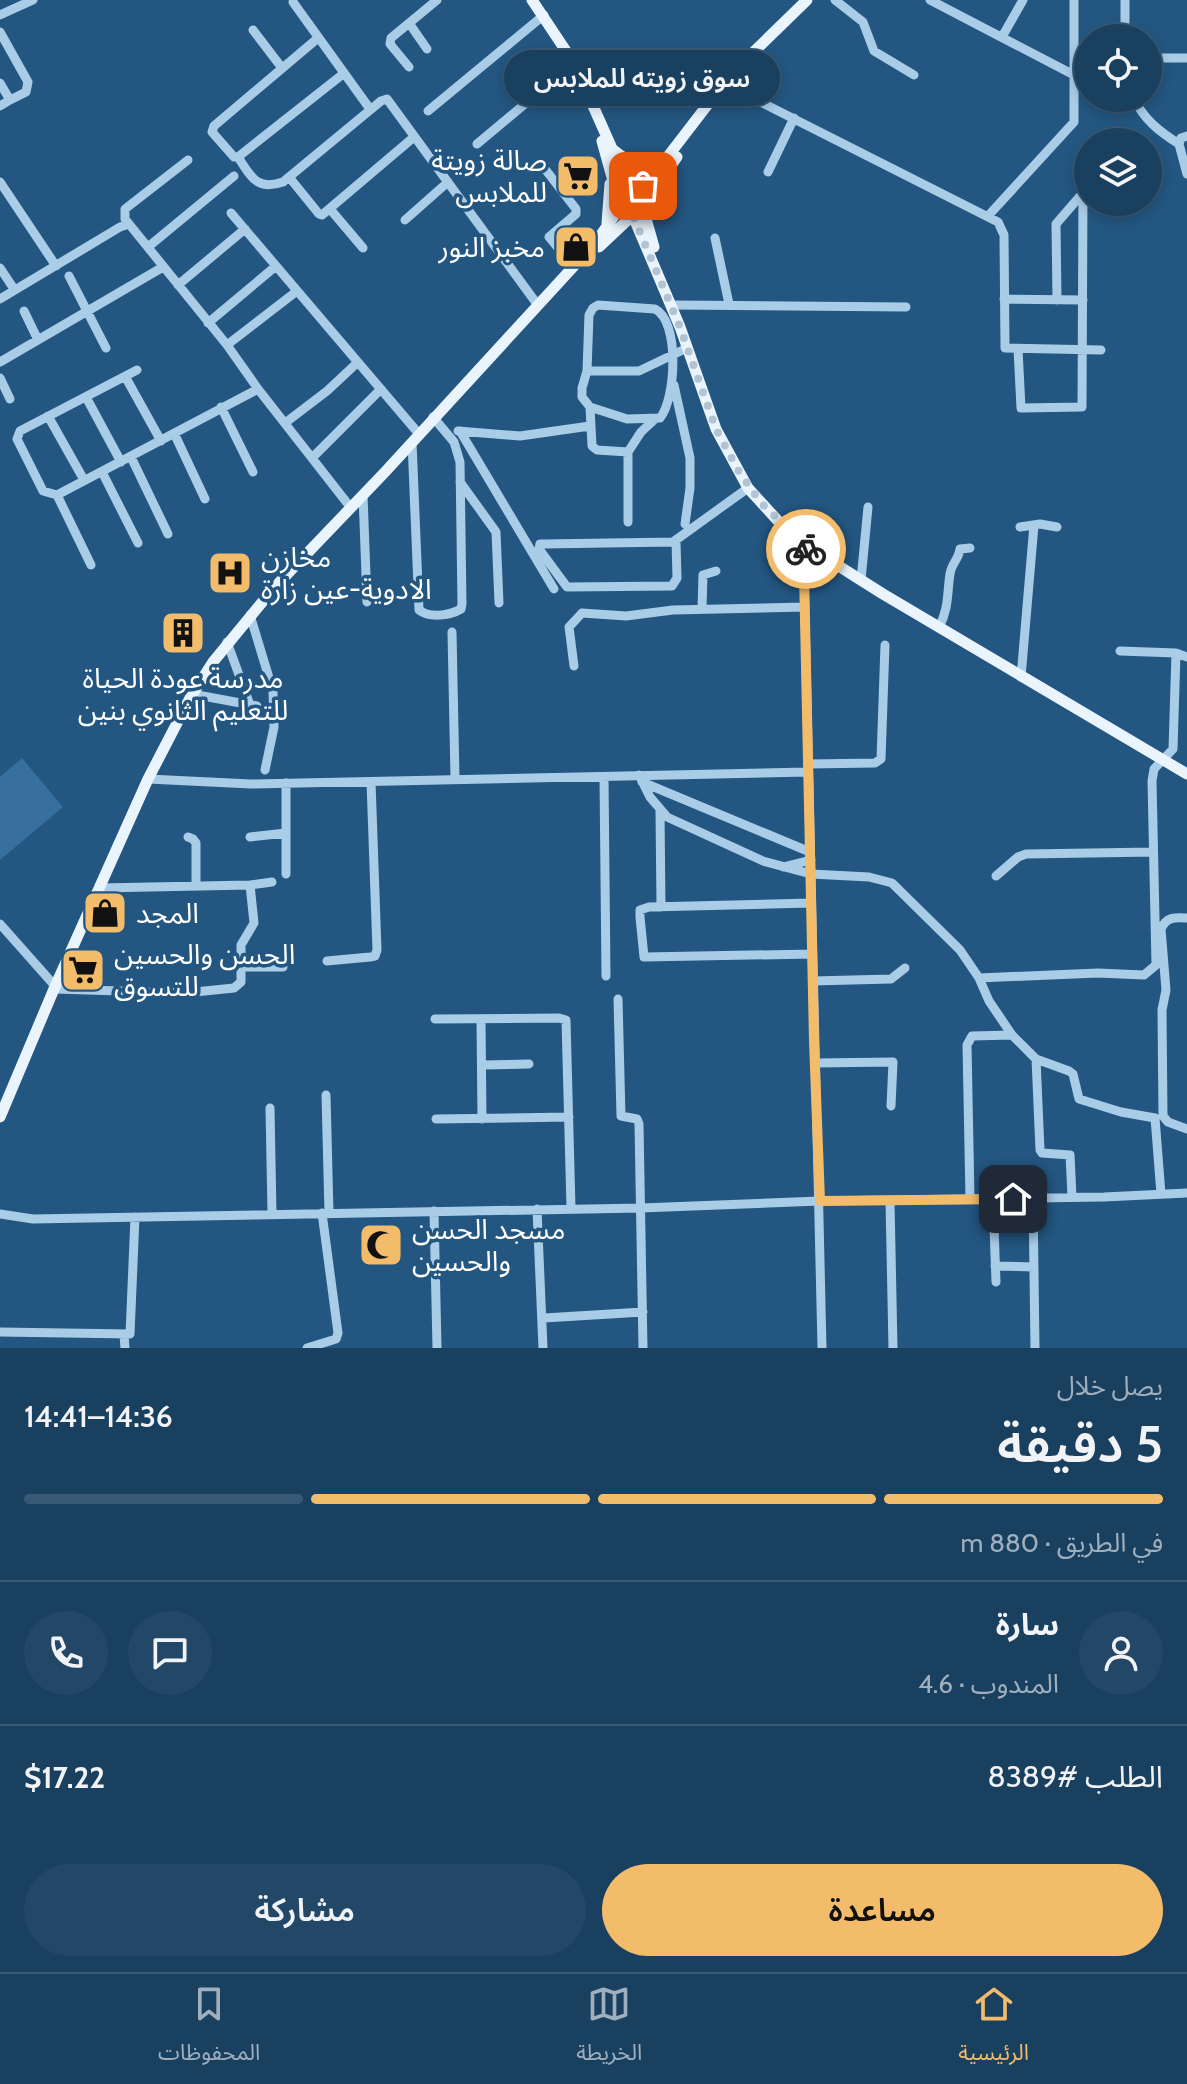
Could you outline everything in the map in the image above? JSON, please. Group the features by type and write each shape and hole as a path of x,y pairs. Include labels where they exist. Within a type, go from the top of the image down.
{"main road":[{"path":"532,0 574,63 612,148 634,189 644,198 638,211 716,429 748,488 779,522 807,546 1187,774"},
{"path":"0,1117 148,779 192,694 227,642 573,266 607,227 621,193 648,182 732,73 804,1"},
{"path":"509,338 527,324 638,211 744,62"},
{"path":"588,91 618,204 623,213 638,211"},
{"path":"612,148 636,167 645,167 667,158"},
{"path":"607,227 609,168"},
{"path":"638,211 675,305 680,327"}],"street":[{"path":"0,15 33,0"},
{"path":"409,67 390,40 437,0"},
{"path":"835,0 863,22 874,51 914,75"},
{"path":"930,0 1074,75"},
{"path":"1002,37 1023,0"},
{"path":"1074,0 1074,24"},
{"path":"1125,0 1125,24"},
{"path":"293,2 370,109"},
{"path":"428,111 544,15"},
{"path":"409,23 427,49"},
{"path":"253,30 282,68"},
{"path":"0,32 28,82 26,92 0,106"},
{"path":"318,38 213,127 212,132 234,157 238,157 251,177 262,185 271,186 289,177 370,109 387,99 537,304"},
{"path":"1162,58 1187,58"},
{"path":"477,144 574,63"},
{"path":"238,157 343,74"},
{"path":"0,83 10,100"},
{"path":"729,86 988,216 1003,229 1004,344 1008,349 1101,350"},
{"path":"988,216 1071,129 1075,112"},
{"path":"1141,112 1162,133 1179,144"},
{"path":"768,172 794,118"},
{"path":"1187,136 1181,138 1179,144 1187,174"},
{"path":"289,177 322,215 414,137"},
{"path":"188,160 125,209 124,215 351,508"},
{"path":"545,169 576,209 576,214 549,237 573,266"},
{"path":"148,247 234,176"},
{"path":"0,182 56,266"},
{"path":"405,220 448,182"},
{"path":"1057,300 1056,224 1074,204"},
{"path":"330,209 363,248"},
{"path":"231,213 381,389 416,438 417,602 419,610 425,614 451,614 461,609 458,450 433,417"},
{"path":"1018,349 1020,407 1082,407 1085,216"},
{"path":"0,299 129,224"},
{"path":"178,285 245,229"},
{"path":"715,238 729,304"},
{"path":"208,323 276,266"},
{"path":"0,362 163,267"},
{"path":"0,268 14,289"},
{"path":"69,276 106,348"},
{"path":"227,345 297,291"},
{"path":"1004,299 1083,300"},
{"path":"628,522 628,452 641,432 667,410 672,337 662,312 598,305 589,315 587,371 582,397 590,407 627,419 657,418"},
{"path":"675,305 906,307"},
{"path":"24,311 38,340"},
{"path":"587,371 639,371 687,348"},
{"path":"285,423 358,362"},
{"path":"137,370 20,431 17,439 43,491 57,495 258,389"},
{"path":"671,374 690,458 685,524"},
{"path":"0,378 10,399"},
{"path":"126,378 161,441"},
{"path":"312,458 381,389"},
{"path":"86,397 121,462"},
{"path":"221,407 253,472"},
{"path":"590,407 593,449 628,452"},
{"path":"48,416 84,480"},
{"path":"443,428 520,436 590,426"},
{"path":"460,431 554,589"},
{"path":"174,433 205,499"},
{"path":"131,457 168,534"},
{"path":"102,472 138,543"},
{"path":"460,482 496,532 499,603"},
{"path":"676,541 677,578 672,586 567,587 539,549 540,544 676,541 748,488"},
{"path":"57,495 91,565"},
{"path":"363,495 367,602"},
{"path":"861,580 868,507"},
{"path":"1021,677 1034,525"},
{"path":"1020,527 1057,527"},
{"path":"807,546 804,562 822,1348"},
{"path":"939,627 947,610 951,568 958,559 960,549 970,548"},
{"path":"702,609 703,575 716,571"},
{"path":"574,666 569,627 582,613 626,616 702,609 805,607"},
{"path":"250,615 273,691 274,727 265,770"},
{"path":"452,632 455,778"},
{"path":"192,694 254,705 227,642"},
{"path":"148,779 251,784 455,778 641,778 875,763 881,759 885,645"},
{"path":"1120,651 1176,653 1187,657"},
{"path":"979,978 1146,974 1156,963 1152,781 1154,769 1173,749 1176,653"},
{"path":"604,777 606,976"},
{"path":"641,778 660,811 676,824 783,867 811,874 869,877 892,883 960,950 1012,1035 1036,1059 1073,1074 1079,1099 1121,1112 1155,1118 1161,1194"},
{"path":"641,778 810,856"},
{"path":"327,961 375,956 377,950 371,782"},
{"path":"286,783 286,874"},
{"path":"660,811 661,907"},
{"path":"250,837 286,833"},
{"path":"188,837 196,843 196,886"},
{"path":"996,876 1026,854 1153,852"},
{"path":"783,867 810,856"},
{"path":"100,888 272,882"},
{"path":"0,924 54,988 156,993 234,988 241,982 241,945 254,923 250,885"},
{"path":"811,903 640,910 644,957 812,954"},
{"path":"1187,918 1172,917 1161,929 1166,990 1162,1010 1163,1116 1165,1121 1187,1129"},
{"path":"241,967 283,967"},
{"path":"813,981 891,979 905,968"},
{"path":"618,999 621,1116 637,1119 639,1124 643,1348"},
{"path":"435,1019 564,1018 571,1208"},
{"path":"481,1020 482,1119"},
{"path":"970,1199 968,1039 972,1036 1012,1035"},
{"path":"1036,1059 1040,1150 1042,1153 1070,1155 1072,1197"},
{"path":"815,1063 893,1062 891,1106"},
{"path":"482,1065 529,1064"},
{"path":"307,1348 336,1339 338,1333 326,1213 326,1095"},
{"path":"270,1108 272,1214"},
{"path":"436,1119 569,1117"},
{"path":"0,1214 23,1219 641,1208 1187,1193"},
{"path":"1033,1198 1035,1348"},
{"path":"993,1199 996,1282"},
{"path":"890,1201 893,1348"},
{"path":"537,1209 543,1348"},
{"path":"434,1211 437,1348"},
{"path":"0,1332 124,1335 131,1332 135,1217"},
{"path":"995,1266 1034,1267"},
{"path":"544,1318 643,1312"},
{"path":"124,1335 125,1348"}],"shaded area":[{"path":"22,758 63,807 0,860 0,777"}],"way so far":[{"path":"643,186 637,190 644,198 643,208 633,216 680,327 716,429 748,488 779,522 807,546 806,549"}],"place":[{"name":"صالة زويتة للملابس","path":"578,176"},
{"name":"سوق زويته للملابس","path":"643,186"},
{"name":"مخبز النور","path":"576,247"},
{"name":"مخازن الادوية-عين زارة","path":"230,573"},
{"name":"مدرسة عودة الحياة للتعليم الثانوي بنين","path":"183,633"},
{"name":"المجد","path":"105,913"},
{"name":"الحسن والحسين للتسوق","path":"83,970"},
{"name":"مسجد الحسن والحسين","path":"381,1245"}],"route":[{"path":"806,549 808,772 820,1201 1013,1199"}]}
